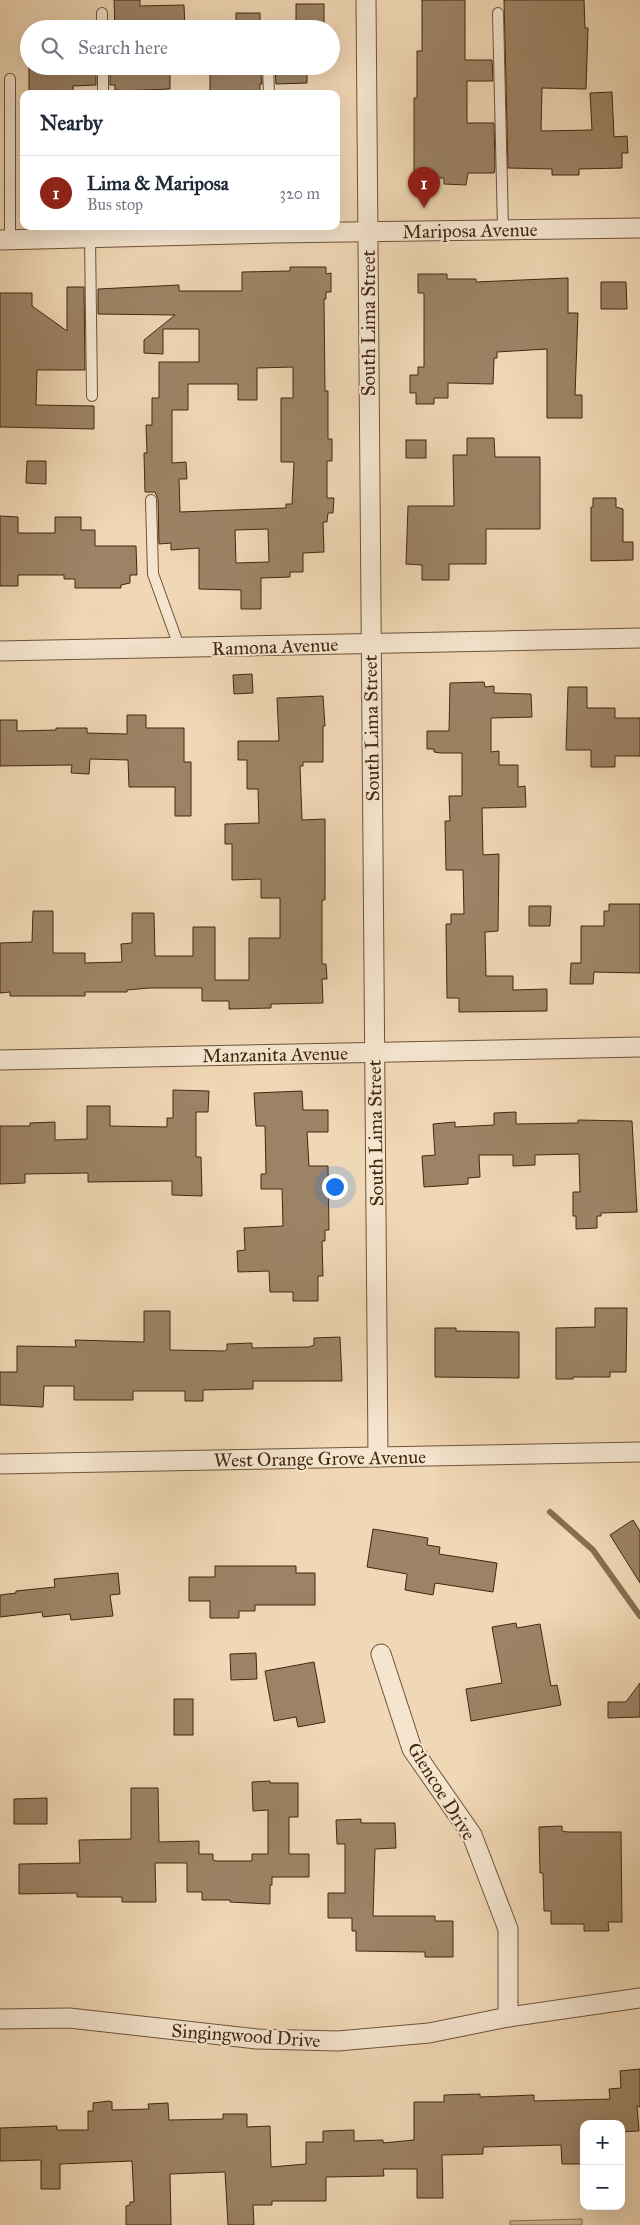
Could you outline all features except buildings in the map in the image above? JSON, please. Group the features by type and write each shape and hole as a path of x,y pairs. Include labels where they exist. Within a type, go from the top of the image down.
{"street":[{"name":"South Lima Street","path":"366,0 378,1457"},
{"name":"Mariposa Avenue","path":"5,240 99,234 274,230 368,232 640,228"},
{"name":"Ramona Avenue","path":"0,651 180,649 640,638"},
{"name":"Manzanita Avenue","path":"0,1060 640,1047"},
{"name":"West Orange Grove Avenue","path":"0,1464 640,1452"},
{"name":"Glencoe Drive","path":"381,1654 412,1749 472,1835 508,1929 508,2017"},
{"name":"Singingwood Drive","path":"0,2020 69,2018 257,2039 338,2041 429,2033 508,2017 640,1998"}],"lane":[{"path":"102,13 102,20"},
{"path":"498,13 503,229"},
{"path":"103,75 103,90"},
{"path":"268,75 269,90"},
{"path":"5,240 10,79"},
{"path":"92,396 99,234"},
{"path":"151,500 153,574 180,649"}],"shaded area":[{"path":"582,2219 582,2225 510,2225 510,2221"}],"waterway":[{"path":"550,1512 593,1550 640,1616"}],"place":[{"name":"Lima & Mariposa","path":"424,208"}]}
